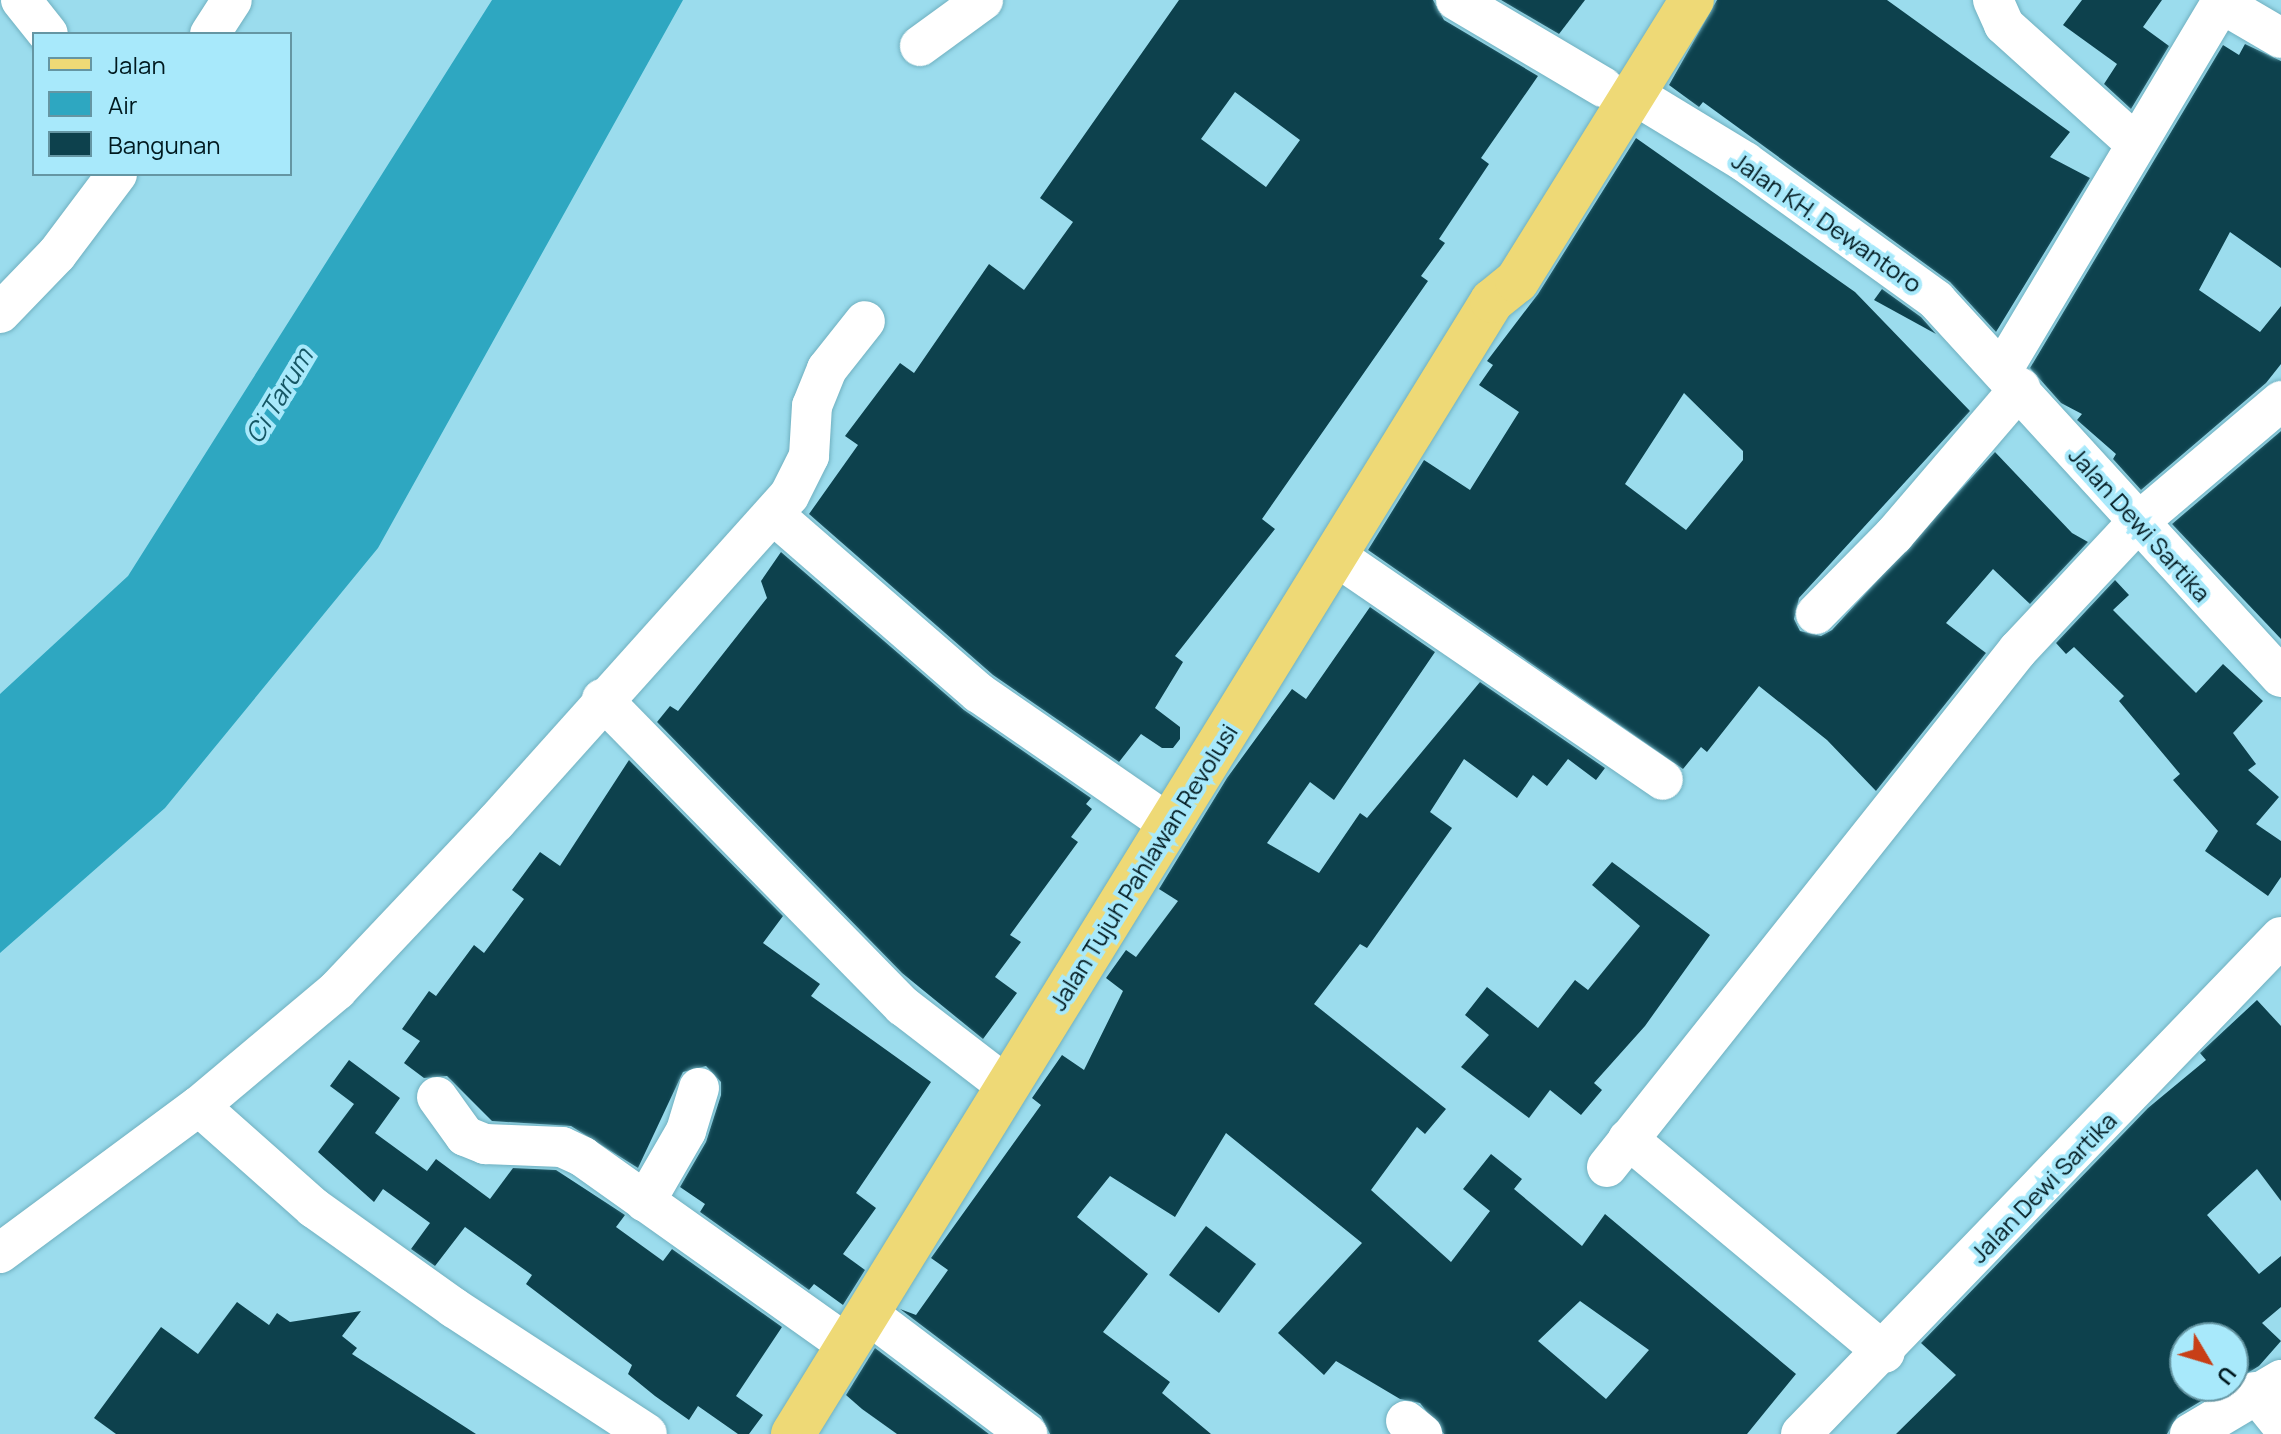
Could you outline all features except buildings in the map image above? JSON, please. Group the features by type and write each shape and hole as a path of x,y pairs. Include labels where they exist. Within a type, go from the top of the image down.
{"main road":[{"name":"Jalan Tujuh Pahlawan Revolusi","path":"1619,91 1659,0"},
{"name":"Jalan Tujuh Pahlawan Revolusi","path":"793,1434 1492,301 1498,268 1619,91 1692,0"}],"street":[{"path":"21,0 46,32"},
{"path":"211,32 232,0"},
{"path":"920,46 983,0"},
{"name":"Jalan KH. Dewantoro","path":"1456,0 1619,91 1865,245 1936,300 2012,378"},
{"path":"1993,0 2004,25 2135,143"},
{"path":"1816,614 1894,535 2012,378 2135,143 2222,1 2281,38"},
{"path":"0,313 57,254 116,176"},
{"path":"0,1253 199,1106 337,990 496,822 602,699 774,515 801,478 812,406 827,369 865,321"},
{"name":"Jalan Dewi Sartika","path":"2012,378 2136,524 2281,677"},
{"path":"1885,1353 1617,1153 2018,650 2136,524 2281,401"},
{"path":"774,515 979,693 1170,825"},
{"path":"1336,556 1663,780"},
{"path":"602,699 903,1006 1007,1086"},
{"name":"Jalan Dewi Sartika","path":"1801,1434 1885,1353 2276,952"},
{"path":"645,1202 686,1131 699,1088"},
{"path":"437,1097 465,1136 485,1144 562,1147 645,1202 1027,1434"},
{"path":"199,1106 314,1208 454,1308 647,1434"},
{"path":"2190,1434 2268,1386 2281,1424"}],"water":[{"name":"Ci Tarum","path":"492,0 683,0 378,548 165,808 0,953 0,694 128,576"}]}
